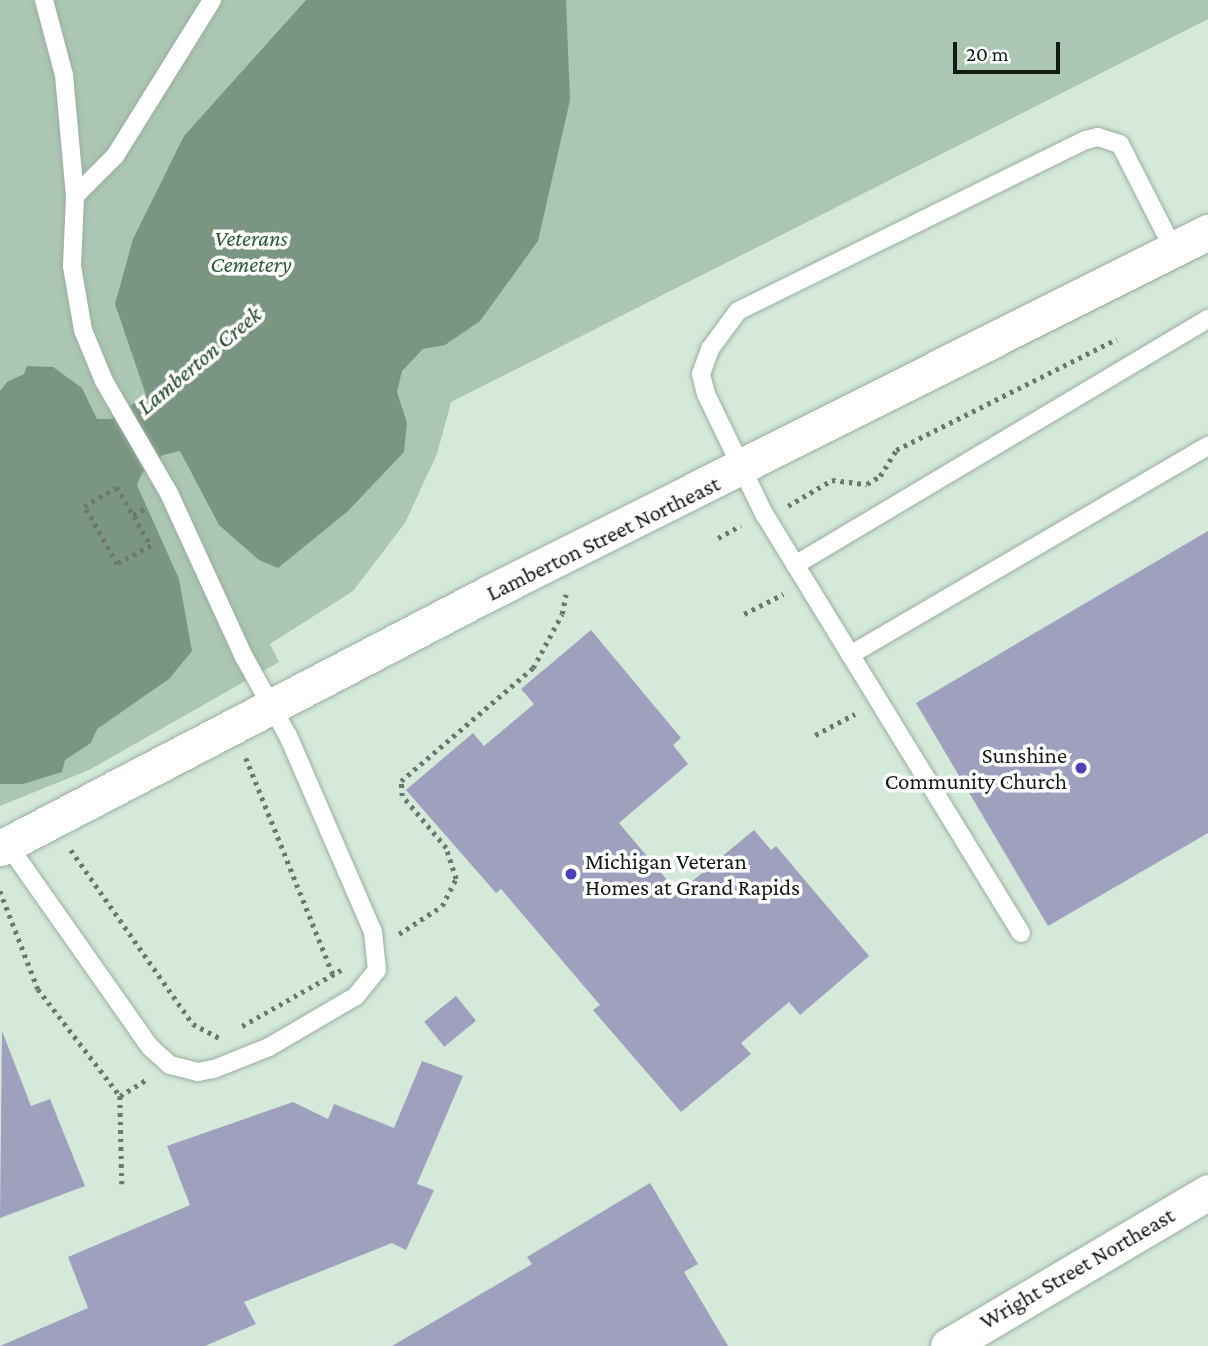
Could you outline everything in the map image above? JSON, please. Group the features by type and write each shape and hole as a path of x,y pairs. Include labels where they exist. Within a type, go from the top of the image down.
{"street":[{"name":"Lamberton Street Northeast","path":"4,847 271,710 489,593 741,470 1208,232"},
{"name":"Wright Street Northeast","path":"948,1346 1208,1192"}],"lane":[{"path":"4,847 150,1047 170,1065 198,1072 214,1069 269,1047 333,1012 372,979 380,960 378,947 288,736 271,710 159,477 120,407 83,330 72,266 75,196 64,75 44,0"},
{"path":"75,196 115,156 212,0"},
{"path":"1021,933 765,516 741,470 701,374 729,320 751,304 1098,137 1110,139 1126,152 1173,248"},
{"path":"795,565 1208,319"},
{"path":"850,655 1208,446"}],"path":[{"path":"718,538 832,480 867,485 880,476 896,450 1121,337"},
{"path":"117,486 150,545 117,564 84,506 117,486"},
{"path":"744,614 806,583"},
{"path":"120,1096 333,974 442,906 456,879 446,848 402,796 401,781 533,668 562,614 566,590"},
{"path":"815,735 878,700"},
{"path":"245,757 333,974"},
{"path":"70,850 193,1024 219,1038"},
{"path":"0,891 38,989 120,1096 122,1184"}],"green space":[{"name":"Veterans Cemetery","path":"0,0 1208,0 1208,19 451,402 437,454 405,523 353,591 270,644 279,662 89,770 0,806"}],"water":[{"name":"Lamberton Creek","path":"306,0 566,0 570,100 538,241 480,321 445,345 423,349 402,371 397,392 407,423 404,452 348,511 278,568 259,560 219,525 180,451 163,455 142,473 137,485 179,579 192,651 169,679 97,729 91,743 65,760 62,772 23,784 0,784 0,391 7,382 24,374 27,366 53,367 82,388 97,419 111,419 146,395 115,304 133,239 184,136"}],"building":[{"name":"Sunshine Community Church","path":"1208,531 1208,833 1048,926 916,703"},
{"name":"Michigan Veteran Homes at Grand Rapids","path":"591,630 681,738 673,745 688,764 619,823 678,893 754,830 771,850 776,846 869,956 800,1015 789,1002 741,1043 751,1054 681,1112 593,1010 600,1005 501,889 496,893 406,790 473,733 484,746 534,704 521,689"},
{"path":"456,996 476,1021 444,1047 424,1022"},
{"path":"2,1031 31,1106 50,1099 85,1186 0,1218"},
{"name":"Michigan Veteran Homes at Grand Rapids","path":"422,1061 463,1076 417,1184 434,1190 406,1250 392,1243 244,1302 256,1324 205,1346 0,1346 88,1308 68,1257 190,1205 167,1146 293,1102 328,1119 334,1104 394,1128"},
{"path":"650,1183 698,1264 684,1272 728,1346 392,1346 532,1264 527,1257"}],"place":[{"name":"Sunshine Community Church","path":"1081,768"},
{"name":"Michigan Veteran Homes at Grand Rapids","path":"571,874"}]}
